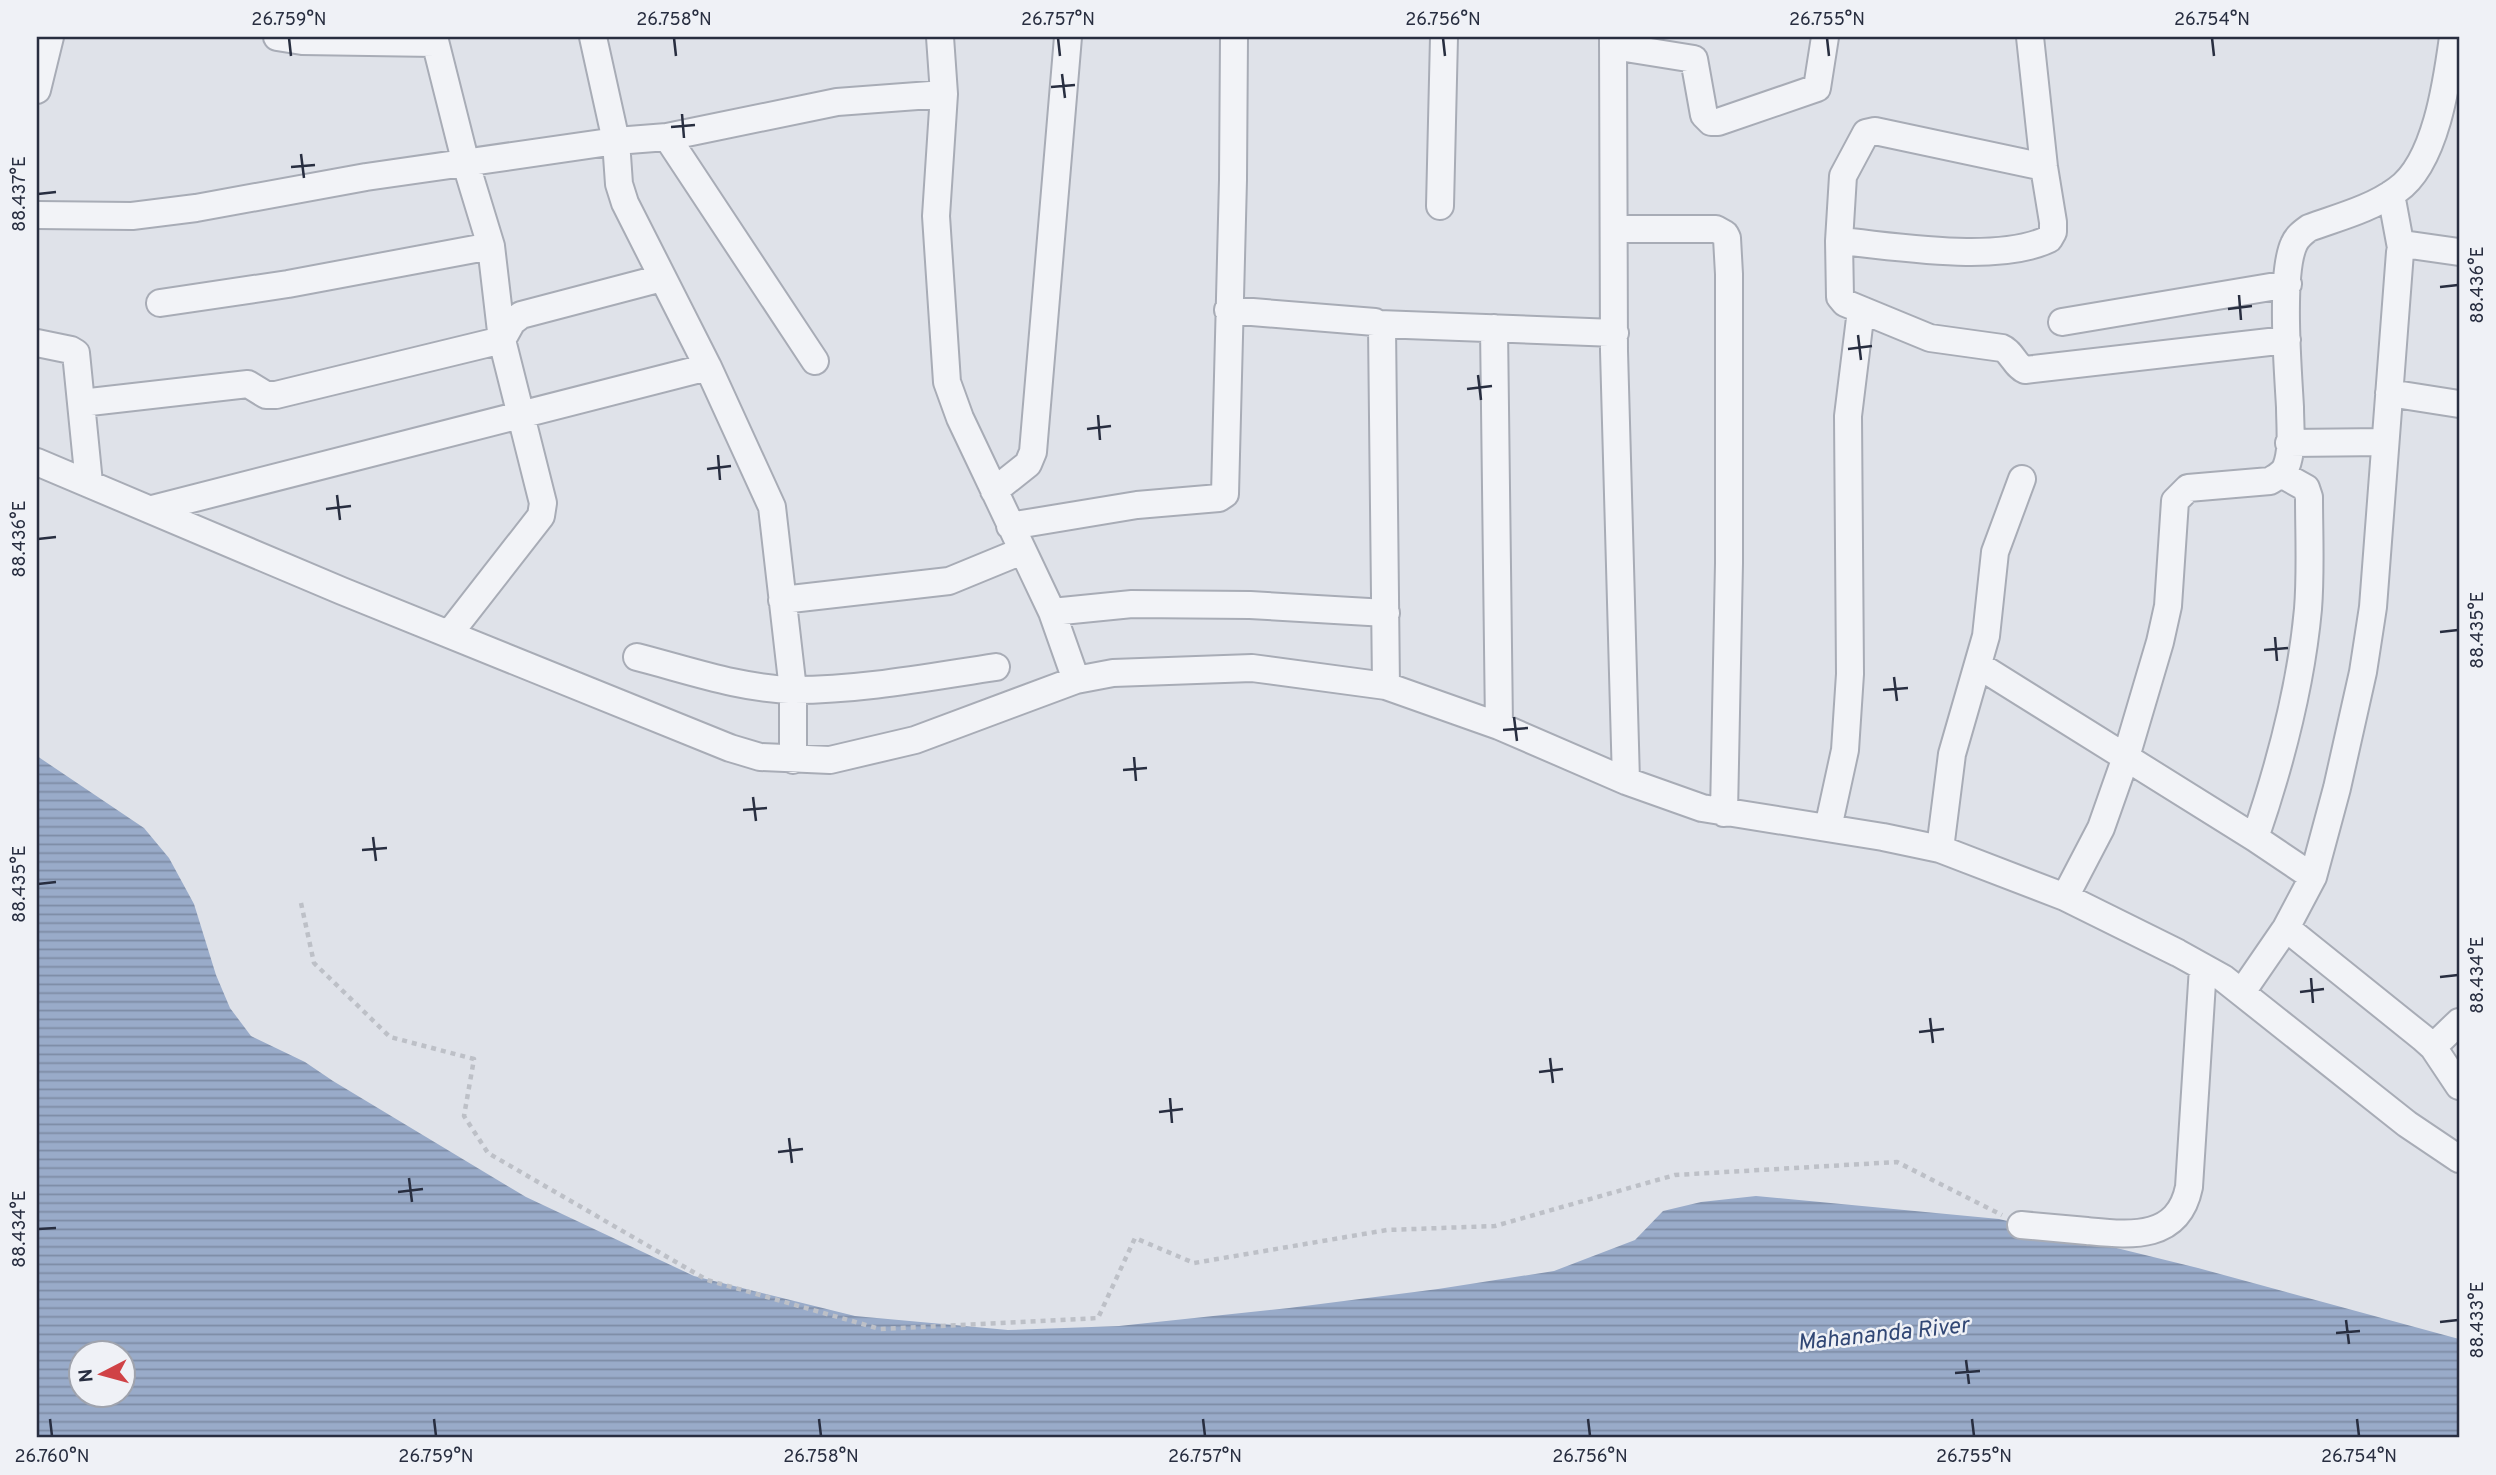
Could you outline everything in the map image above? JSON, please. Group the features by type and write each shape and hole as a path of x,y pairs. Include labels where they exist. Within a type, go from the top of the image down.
{"street":[{"path":"593,37 616,141 621,194 708,367 772,507 793,690 793,760"},
{"path":"940,37 944,94 936,216 947,382 960,418 1052,612 1076,680"},
{"path":"994,491 1028,464 1032,452 1068,37"},
{"path":"1010,526 1137,505 1222,497 1226,492 1234,37"},
{"path":"1440,206 1444,37"},
{"path":"1626,781 1615,333 1613,41 1694,59 1704,115 1711,122 1718,122 1817,88 1825,37"},
{"path":"1839,241 1955,252 2024,248 2049,239 2053,232 2030,37"},
{"path":"2065,897 2101,828 2126,757 2160,642 2168,606 2175,500 2188,488 2270,481 2281,474 2286,466 2289,443 2287,340 2290,258 2300,234 2309,228 2376,204 2400,188 2419,164 2438,124 2453,37"},
{"path":"293,38 434,40 466,164 491,246 502,340 543,503 541,516 450,634"},
{"path":"37,90 44,47"},
{"path":"37,215 132,216 196,208 366,177 616,141 667,137 837,102 944,94"},
{"path":"2044,167 1875,131 1866,133 1843,176 1839,241 1840,297 1845,303 1930,338 2006,349 2020,368 2025,370 2287,340"},
{"path":"667,137 815,361"},
{"path":"2242,992 2286,928 2313,877 2337,788 2374,607 2401,248 2391,194"},
{"path":"1614,229 1716,229 1727,238 1729,563 1724,813"},
{"path":"2401,248 2410,245 2459,252"},
{"path":"160,303 288,284 491,246"},
{"path":"82,403 247,384 266,395 276,395 502,340 512,322 521,315 662,278"},
{"path":"2062,321 2288,284"},
{"path":"1228,310 1379,324 1615,333"},
{"path":"1828,828 1845,750 1850,674 1847,462 1849,416 1861,310"},
{"path":"1379,324 1383,333 1386,686"},
{"path":"1494,328 1499,726"},
{"path":"37,342 76,353 89,483"},
{"path":"152,509 708,367"},
{"path":"2389,393 2459,404"},
{"path":"2289,443 2385,442"},
{"path":"37,462 342,591 730,748 760,757 830,760 915,740 1076,680 1113,673 1252,668 1386,686 1499,726 1626,781 1702,808 1940,849 2065,897 2203,967 2242,992 2407,1124 2459,1159"},
{"path":"2255,838 2268,799 2295,693 2308,608 2309,497 2306,488 2281,474"},
{"path":"1940,849 1952,754 1991,609 1995,552 2022,479"},
{"path":"782,600 949,581 1022,551"},
{"path":"1052,612 1132,604 1251,605 1386,613"},
{"path":"637,657 728,681 793,690 882,684 996,667"},
{"path":"1978,665 2313,877"},
{"path":"2286,928 2433,1047 2459,1086"},
{"path":"2021,1225 2134,1236 2170,1222 2179,1213 2186,1203 2189,1187 2203,967"},
{"path":"2433,1047 2459,1022"}],"path":[{"path":"300,903 314,963 390,1037 474,1059 464,1116 488,1153 707,1280 880,1329 1098,1318 1135,1238 1194,1263 1387,1230 1494,1226 1675,1175 1897,1163 2021,1225"}],"water":[{"name":"Mahananda River","path":"37,756 144,828 169,858 194,904 216,975 230,1008 251,1036 305,1062 526,1197 694,1276 855,1316 1008,1330 1119,1326 1289,1308 1554,1271 1635,1240 1663,1211 1701,1202 1756,1196 1999,1219 2198,1268 2459,1339 2459,1438 37,1438"}]}
